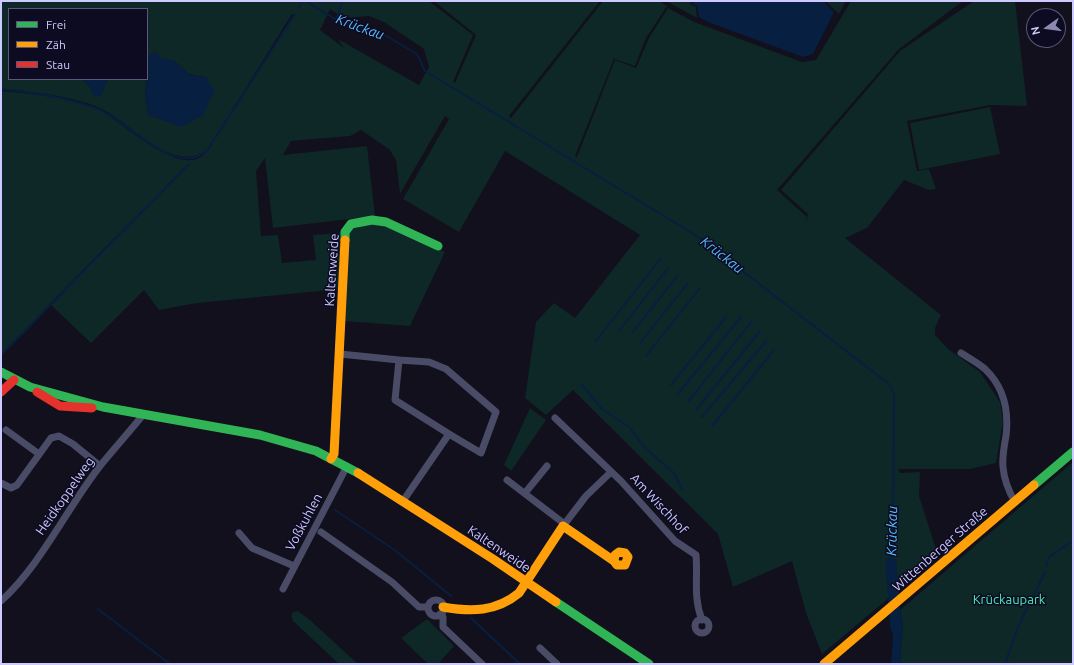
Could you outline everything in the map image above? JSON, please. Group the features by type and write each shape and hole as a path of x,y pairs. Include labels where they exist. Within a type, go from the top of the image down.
{"main road":[{"name":"Kaltenweide","path":"332,458 334,454 340,354 344,232 351,224 372,220 386,222 438,246"},
{"name":"Kaltenweide","path":"2,374 30,387 103,408 260,435 302,446 332,458 402,501 649,664"},
{"path":"1,392 14,380"},
{"name":"Wittenberger Straße","path":"824,664 1073,452"},
{"path":"442,611 498,608 511,601 526,582 563,526 614,561"}],"street":[{"path":"962,353 984,368 1002,391 1008,421 1003,455 1003,468 1009,490 1015,502"},
{"path":"340,354 429,362 446,369 496,412 481,453 395,400 399,360"},
{"name":"Heidkoppelweg","path":"1,601 10,594 58,530 100,466 143,414"},
{"name":"Am Wischhof","path":"555,418 621,481 675,541 696,555 698,572 696,596 702,620"},
{"path":"6,430 39,454"},
{"path":"402,501 449,434"},
{"path":"2,486 11,488 17,485 51,438 59,436 73,444 100,466"},
{"name":"Voßkuhlen","path":"283,589 347,466"},
{"path":"525,493 547,466"},
{"name":"Am Wischhof","path":"563,526 586,496 611,472"},
{"path":"507,480 562,522 563,526"},
{"path":"321,532 392,582 419,607 428,607"},
{"path":"239,533 252,548 294,566"},
{"path":"1,593 10,594"},
{"path":"428,607 430,603 436,600 442,603 443,627 482,664"},
{"path":"428,607 429,612 433,615 442,611"},
{"path":"540,648 557,664"}],"green space":[{"path":"1,1 429,1 473,35 453,82 455,83 476,35 434,1 600,1 509,116 511,118 603,1 659,1 667,6 646,38 635,66 614,59 575,156 577,157 615,60 636,68 649,38 668,8 694,22 802,62 816,60 851,1 963,1 899,49 777,190 807,217 805,228 808,214 781,190 900,51 974,1 1015,1 1027,106 990,105 907,121 917,171 929,169 936,189 929,190 904,180 867,228 845,238 941,315 935,328 935,335 948,349 980,372 1000,402 1003,421 996,463 970,469 898,469 900,473 920,472 919,496 936,549 913,570 890,597 822,654 806,613 792,561 733,587 718,534 573,390 546,415 525,398 536,322 554,303 575,318 640,235 505,151 459,232 403,199 449,119 445,116 400,194 396,160 390,150 361,130 350,136 291,141 283,155 367,146 375,216 273,228 265,158 256,171 261,236 278,235 282,263 316,260 313,235 340,233 340,289 197,303 159,310 144,290 91,343 51,305 128,224 1,354 1,93 3,91 63,99 99,110 153,147 184,160 197,159 207,150 194,156 180,156 167,152 153,144 102,109 67,98 4,89 1,90","holes":["330,9 344,18 369,16 384,22 424,49 429,67 419,85 338,39 344,48 320,30","292,14 295,15 231,112"]},
{"path":"666,1 692,1 690,4 696,7 697,18"},
{"path":"825,1 846,1 839,14"},
{"path":"990,107 1000,154 919,170 910,123"},
{"path":"371,223 390,227 445,252 410,326 344,321 349,230"},
{"path":"530,408 546,420 511,471 504,465"},
{"name":"Krückaupark","path":"1073,462 1073,664 902,664 900,660 903,624 900,610"},
{"path":"298,611 358,664 339,664 293,621 291,616 293,612"},
{"path":"427,619 454,646 438,664 428,664 401,638"}],"water":[{"path":"694,1 823,1 834,12 813,54 803,57 708,22 699,17 697,6 692,4"},
{"path":"156,51 161,58 174,61 189,74 207,78 214,91 203,115 181,127 148,115 145,92 148,80 148,56"},
{"path":"82,80 108,80 100,96 96,97 93,95 90,86"},
{"path":"900,610 903,624 900,660 902,664 891,664 893,635 891,619"}],"waterway":[{"path":"299,7 303,1"},
{"name":"Krückau","path":"305,1 342,23 376,30 417,54 425,71 697,236 889,384 894,394 893,534 891,563"},
{"path":"336,20 343,1"},
{"path":"2,89 62,98 98,109 110,115 152,145 167,153 182,158 196,157 208,149 295,14"},
{"path":"2,354 189,164"},
{"path":"596,341 661,258"},
{"path":"619,331 669,267"},
{"path":"632,333 677,276"},
{"path":"640,343 687,284"},
{"path":"646,356 699,289"},
{"path":"671,385 726,317"},
{"path":"677,395 741,317"},
{"path":"688,402 752,321"},
{"path":"696,410 760,331"},
{"path":"702,417 766,341"},
{"path":"712,426 774,350"},
{"path":"581,384 602,409 629,427 645,448 674,473 682,490"},
{"path":"335,510 396,551 451,596"},
{"path":"1046,566 1049,557 1073,541"},
{"name":"Krückau","path":"891,563 896,628"},
{"path":"1005,664 1018,627 1045,572"},
{"path":"98,609 170,664"},
{"path":"471,618 520,664"}],"traffic: fast":[{"path":"345,240 345,232 351,224 372,220 386,222 438,246"},
{"path":"1,372 30,387 103,407 260,435 316,451 358,473"},
{"path":"1034,485 1073,452"},
{"path":"556,602 649,664"}],"traffic: slow":[{"path":"331,459 334,454 345,240"},
{"path":"358,473 493,559 556,602"},
{"path":"824,664 1034,485"},
{"path":"443,607 463,610 483,609 501,604 519,593 563,526 614,561 617,565 625,565 628,557 625,553 619,552 615,555 614,561"}],"traffic: jam":[{"path":"1,392 14,380"},
{"path":"37,392 60,406 92,408"}]}
